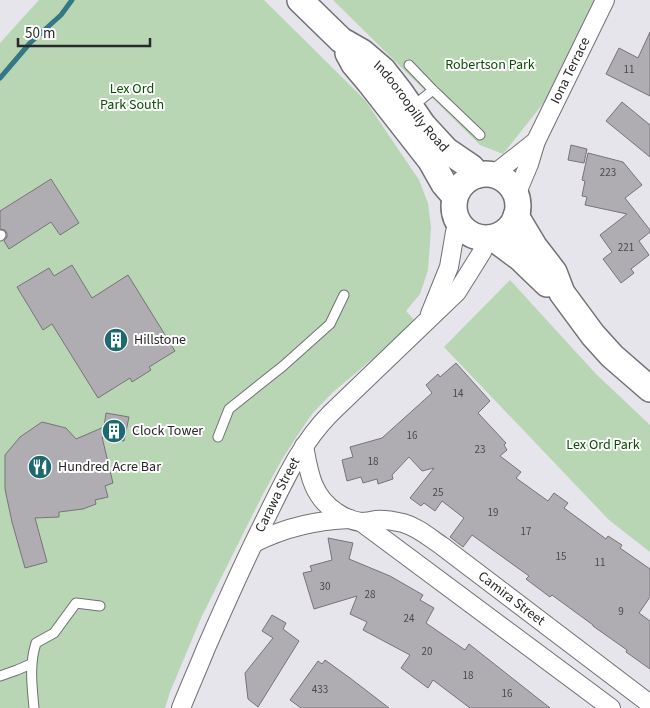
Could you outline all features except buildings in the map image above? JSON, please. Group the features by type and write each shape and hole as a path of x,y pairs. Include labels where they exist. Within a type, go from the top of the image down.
{"main road":[{"name":"Indooroopilly Road","path":"300,0 341,40 354,64 405,113 423,125 446,150 471,168 486,175"},
{"name":"Indooroopilly Road","path":"405,113 444,184 455,197"},
{"path":"516,206 511,226 503,234 490,238 479,238 464,230 458,224 454,206 455,197 460,187 468,180 486,175 503,179 511,186 516,206 534,246 554,272 562,293 612,356 650,389"},
{"path":"490,238 525,262 544,282 562,293"}],"street":[{"name":"Iona Terrace","path":"516,206 536,141 605,0"},
{"name":"Iona Terrace","path":"486,175 536,141"},
{"name":"Carawa Street","path":"428,319 449,267 458,224"},
{"name":"Carawa Street","path":"186,706 230,591 290,470 304,446 331,412 457,292 490,238"},
{"name":"Camira Street","path":"304,446 316,492 333,510 356,521 611,708"},
{"name":"Camira Street","path":"254,543 292,527 322,521 387,520 404,523 418,529 442,546 650,704"}],"lane":[{"path":"409,65 480,135"},
{"path":"405,113 433,90"},
{"path":"218,437 229,409 283,366 330,324 344,295"},
{"path":"34,708 30,671 36,643 54,633 76,603 100,606"},
{"path":"0,676 31,664"}],"green space":[{"name":"Lex Ord Park South","path":"39,0 264,0 365,100 419,180 428,203 431,228 428,270 420,294 406,311 416,322 332,393 312,414 297,436 262,496 201,618 165,708 0,708 0,43"},
{"name":"Robertson Park","path":"333,0 595,0 549,96 503,154 480,145"},
{"name":"Lex Ord Park","path":"510,280 596,374 650,425 650,552 609,520 444,347"}],"waterway":[{"path":"0,78 30,43 61,15 72,0"}],"place":[{"name":"Hillstone","path":"116,340"},
{"name":"Clock Tower","path":"114,431"},
{"name":"Hundred Acre Bar","path":"40,467"}]}
